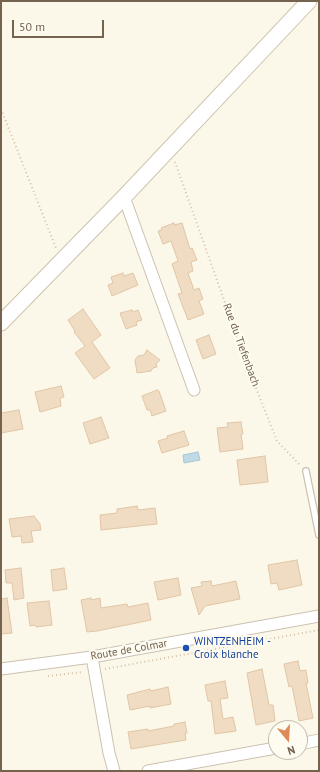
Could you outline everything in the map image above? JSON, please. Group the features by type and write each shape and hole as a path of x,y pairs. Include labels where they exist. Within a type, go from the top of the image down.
{"street":[{"path":"1,323 62,262 309,1"},
{"path":"124,197 194,390"},
{"name":"Route de Colmar","path":"1,669 87,658 319,616"},
{"path":"87,658 114,771"},
{"path":"308,742 319,740"},
{"path":"148,771 268,749"}],"lane":[{"path":"306,471 319,535"}],"path":[{"path":"1,109 62,262"},
{"name":"Rue du Tiefenbach","path":"170,148 250,373 277,441 306,471"}],"water":[{"path":"198,452 200,460 184,463 183,455"}],"building":[{"path":"174,223 174,225 182,223 190,249 192,248 197,260 191,262 193,271 188,273 194,290 199,288 203,299 199,301 204,314 188,320 178,294 182,293 172,264 178,261 171,241 163,244 158,231 162,230 161,228"},
{"path":"123,273 124,276 133,273 138,285 112,296 108,285 113,283 111,277"},
{"path":"83,309 101,335 92,342 110,368 94,379 75,353 85,346 74,332 75,331 68,320"},
{"path":"132,310 133,312 138,310 142,320 136,322 137,325 126,329 120,313"},
{"path":"209,335 216,354 203,359 196,340"},
{"path":"147,350 160,360 156,364 157,367 153,368 151,371 137,373 135,360 138,356 144,355"},
{"path":"61,386 64,397 60,398 61,406 40,412 35,392"},
{"path":"157,390 159,391 166,411 152,416 150,410 147,410 142,396"},
{"path":"19,410 23,429 1,433 1,413"},
{"path":"101,417 109,438 90,444 83,423"},
{"path":"241,422 243,449 220,452 217,428 228,427 227,423"},
{"path":"184,431 189,445 162,453 158,441 168,438 167,436"},
{"path":"265,456 268,482 240,485 237,460"},
{"path":"137,506 138,510 155,508 157,524 101,530 100,515 117,513 117,509"},
{"path":"34,516 40,524 41,530 31,531 33,542 22,543 21,536 12,537 9,519"},
{"path":"297,560 302,585 279,590 277,583 271,584 268,565"},
{"path":"21,568 24,598 14,600 12,583 6,583 5,570"},
{"path":"64,568 67,589 53,591 51,570"},
{"path":"178,578 181,595 158,600 154,582"},
{"path":"211,581 212,586 236,581 240,599 205,606 199,615 191,588 202,586 201,582"},
{"path":"7,598 12,633 1,634 1,599"},
{"path":"91,598 91,600 100,598 101,608 127,604 128,607 148,603 151,620 87,632 81,600"},
{"path":"49,601 52,625 36,627 35,625 30,626 27,603"},
{"path":"298,661 300,671 306,670 308,683 306,683 313,718 299,720 292,686 289,687 284,664"},
{"path":"262,669 269,705 273,705 275,720 268,720 268,722 256,725 247,673"},
{"path":"225,681 228,698 220,699 223,719 233,717 236,731 215,734 211,701 208,701 205,685"},
{"path":"168,687 171,704 130,710 127,695 150,689 151,691"},
{"path":"185,722 187,733 185,733 186,740 131,749 128,732 148,729 148,731 174,726 174,724"}],"place":[{"name":"WINTZENHEIM - Croix blanche","path":"186,648"}]}
